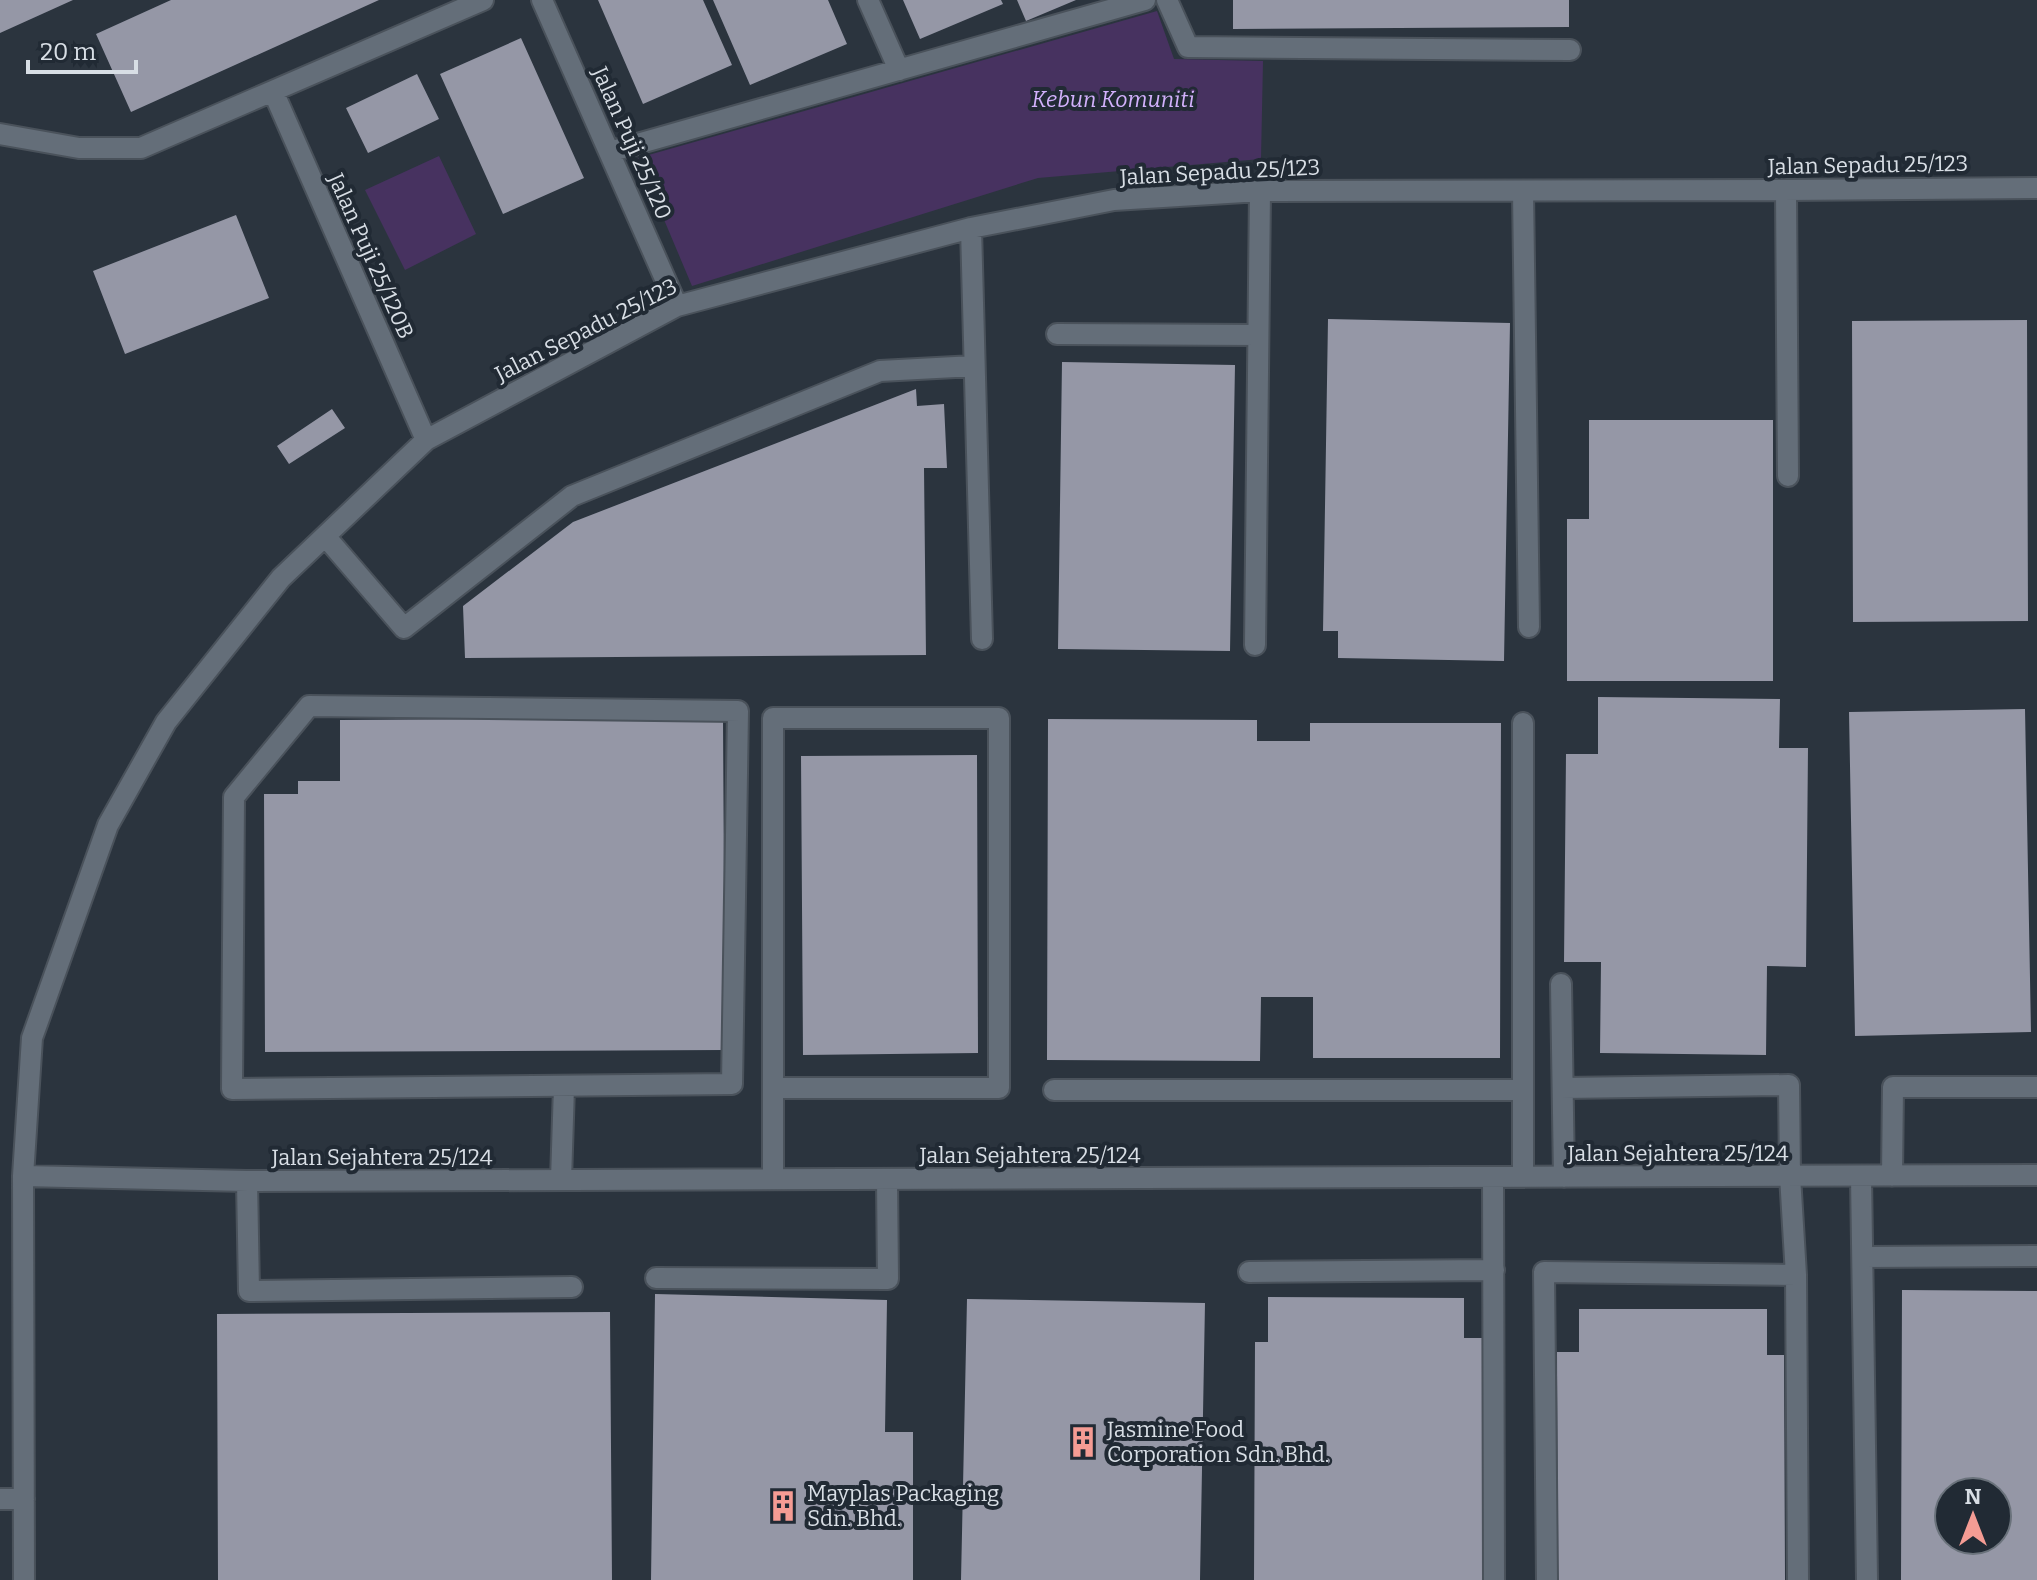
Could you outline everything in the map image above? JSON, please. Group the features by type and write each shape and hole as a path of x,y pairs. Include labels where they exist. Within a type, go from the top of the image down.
{"street":[{"path":"0,134 79,148 141,148 483,0"},
{"name":"Jalan Puji 25/120","path":"542,0 677,306"},
{"path":"868,0 899,70"},
{"path":"609,152 1145,0"},
{"path":"1167,0 1188,47 1570,50"},
{"name":"Jalan Puji 25/120B","path":"273,91 426,440"},
{"name":"Jalan Sepadu 25/123","path":"24,1580 23,1176 32,1038 108,825 166,722 281,578 426,440 677,306 971,228 1114,200 1260,191 2037,188"},
{"path":"1786,190 1788,476"},
{"path":"1255,645 1260,191"},
{"path":"1523,191 1529,627"},
{"path":"971,228 982,639"},
{"path":"1057,334 1258,335"},
{"path":"325,536 404,628 572,496 880,371 974,366"},
{"path":"309,706 738,711 732,1084 564,1087 232,1089 234,797 309,706"},
{"path":"773,1088 999,1088 999,718 773,718 773,1088 773,1179"},
{"path":"1523,723 1523,1177"},
{"path":"1561,984 1564,1177"},
{"path":"1563,1088 1789,1085 1796,1275 1798,1580"},
{"path":"561,1180 564,1087"},
{"path":"1892,1176 1893,1087 2037,1087"},
{"path":"1054,1090 1523,1090"},
{"name":"Jalan Sejahtera 25/124","path":"23,1176 247,1181 2037,1175"},
{"path":"1861,1176 1867,1580"},
{"path":"1493,1177 1494,1580"},
{"path":"656,1278 888,1279 887,1179"},
{"path":"247,1181 249,1291 572,1287"},
{"path":"1863,1257 2037,1256"},
{"path":"1249,1272 1494,1270"},
{"path":"1547,1580 1544,1272 1796,1275"},
{"path":"0,1499 24,1499"}],"green space":[{"name":"Kebun Komuniti","path":"1157,11 1174,59 1263,61 1261,159 1038,178 692,286 638,158"},
{"path":"439,156 476,234 405,270 365,190"}],"building":[{"path":"0,0 73,0 0,33"},
{"path":"171,0 379,0 131,112 96,34"},
{"path":"598,0 703,0 732,65 643,104"},
{"path":"713,0 828,0 847,44 750,85"},
{"path":"903,0 1001,0 1003,4 920,39"},
{"path":"1017,0 1076,0 1026,21"},
{"path":"1233,0 1569,0 1569,27 1233,29"},
{"path":"521,38 584,178 503,214 440,74"},
{"path":"417,74 439,119 368,153 346,108"},
{"path":"236,215 269,298 125,354 93,271"},
{"path":"1328,319 1510,323 1504,661 1338,658 1338,631 1323,631"},
{"path":"2027,320 2028,621 1853,622 1852,321"},
{"path":"1062,362 1235,365 1230,651 1058,649"},
{"path":"916,389 917,406 944,404 947,468 924,468 926,655 465,658 463,606 573,522"},
{"path":"332,409 345,428 289,464 277,446"},
{"path":"1589,420 1773,420 1773,681 1567,681 1567,519 1589,519"},
{"path":"1598,697 1780,699 1779,748 1808,748 1806,967 1767,966 1766,1055 1600,1053 1601,962 1564,962 1566,754 1598,754"},
{"path":"2025,709 2031,1032 1855,1036 1849,712"},
{"path":"723,718 725,1050 265,1052 264,794 298,794 298,781 340,781 340,720"},
{"path":"1048,719 1257,720 1257,741 1310,741 1310,723 1501,723 1500,1058 1313,1058 1313,997 1261,997 1260,1061 1047,1060"},
{"path":"977,755 978,1053 803,1055 801,756"},
{"path":"1902,1290 2037,1291 2037,1580 1901,1580"},
{"name":"Mayplas Packaging Sdn. Bhd.","path":"655,1294 887,1300 885,1432 913,1432 913,1580 651,1580"},
{"path":"1268,1297 1464,1298 1464,1338 1483,1338 1482,1580 1254,1580 1255,1342 1268,1342"},
{"name":"Jasmine Food Corporation Sdn. Bhd.","path":"967,1299 1205,1303 1200,1580 961,1580"},
{"path":"1579,1309 1767,1309 1767,1355 1784,1355 1785,1580 1558,1580 1557,1352 1579,1352"},
{"path":"610,1312 612,1580 218,1580 217,1314"}],"place":[{"name":"Jasmine Food Corporation Sdn. Bhd.","path":"1083,1442"},
{"name":"Mayplas Packaging Sdn. Bhd.","path":"783,1506"}]}
